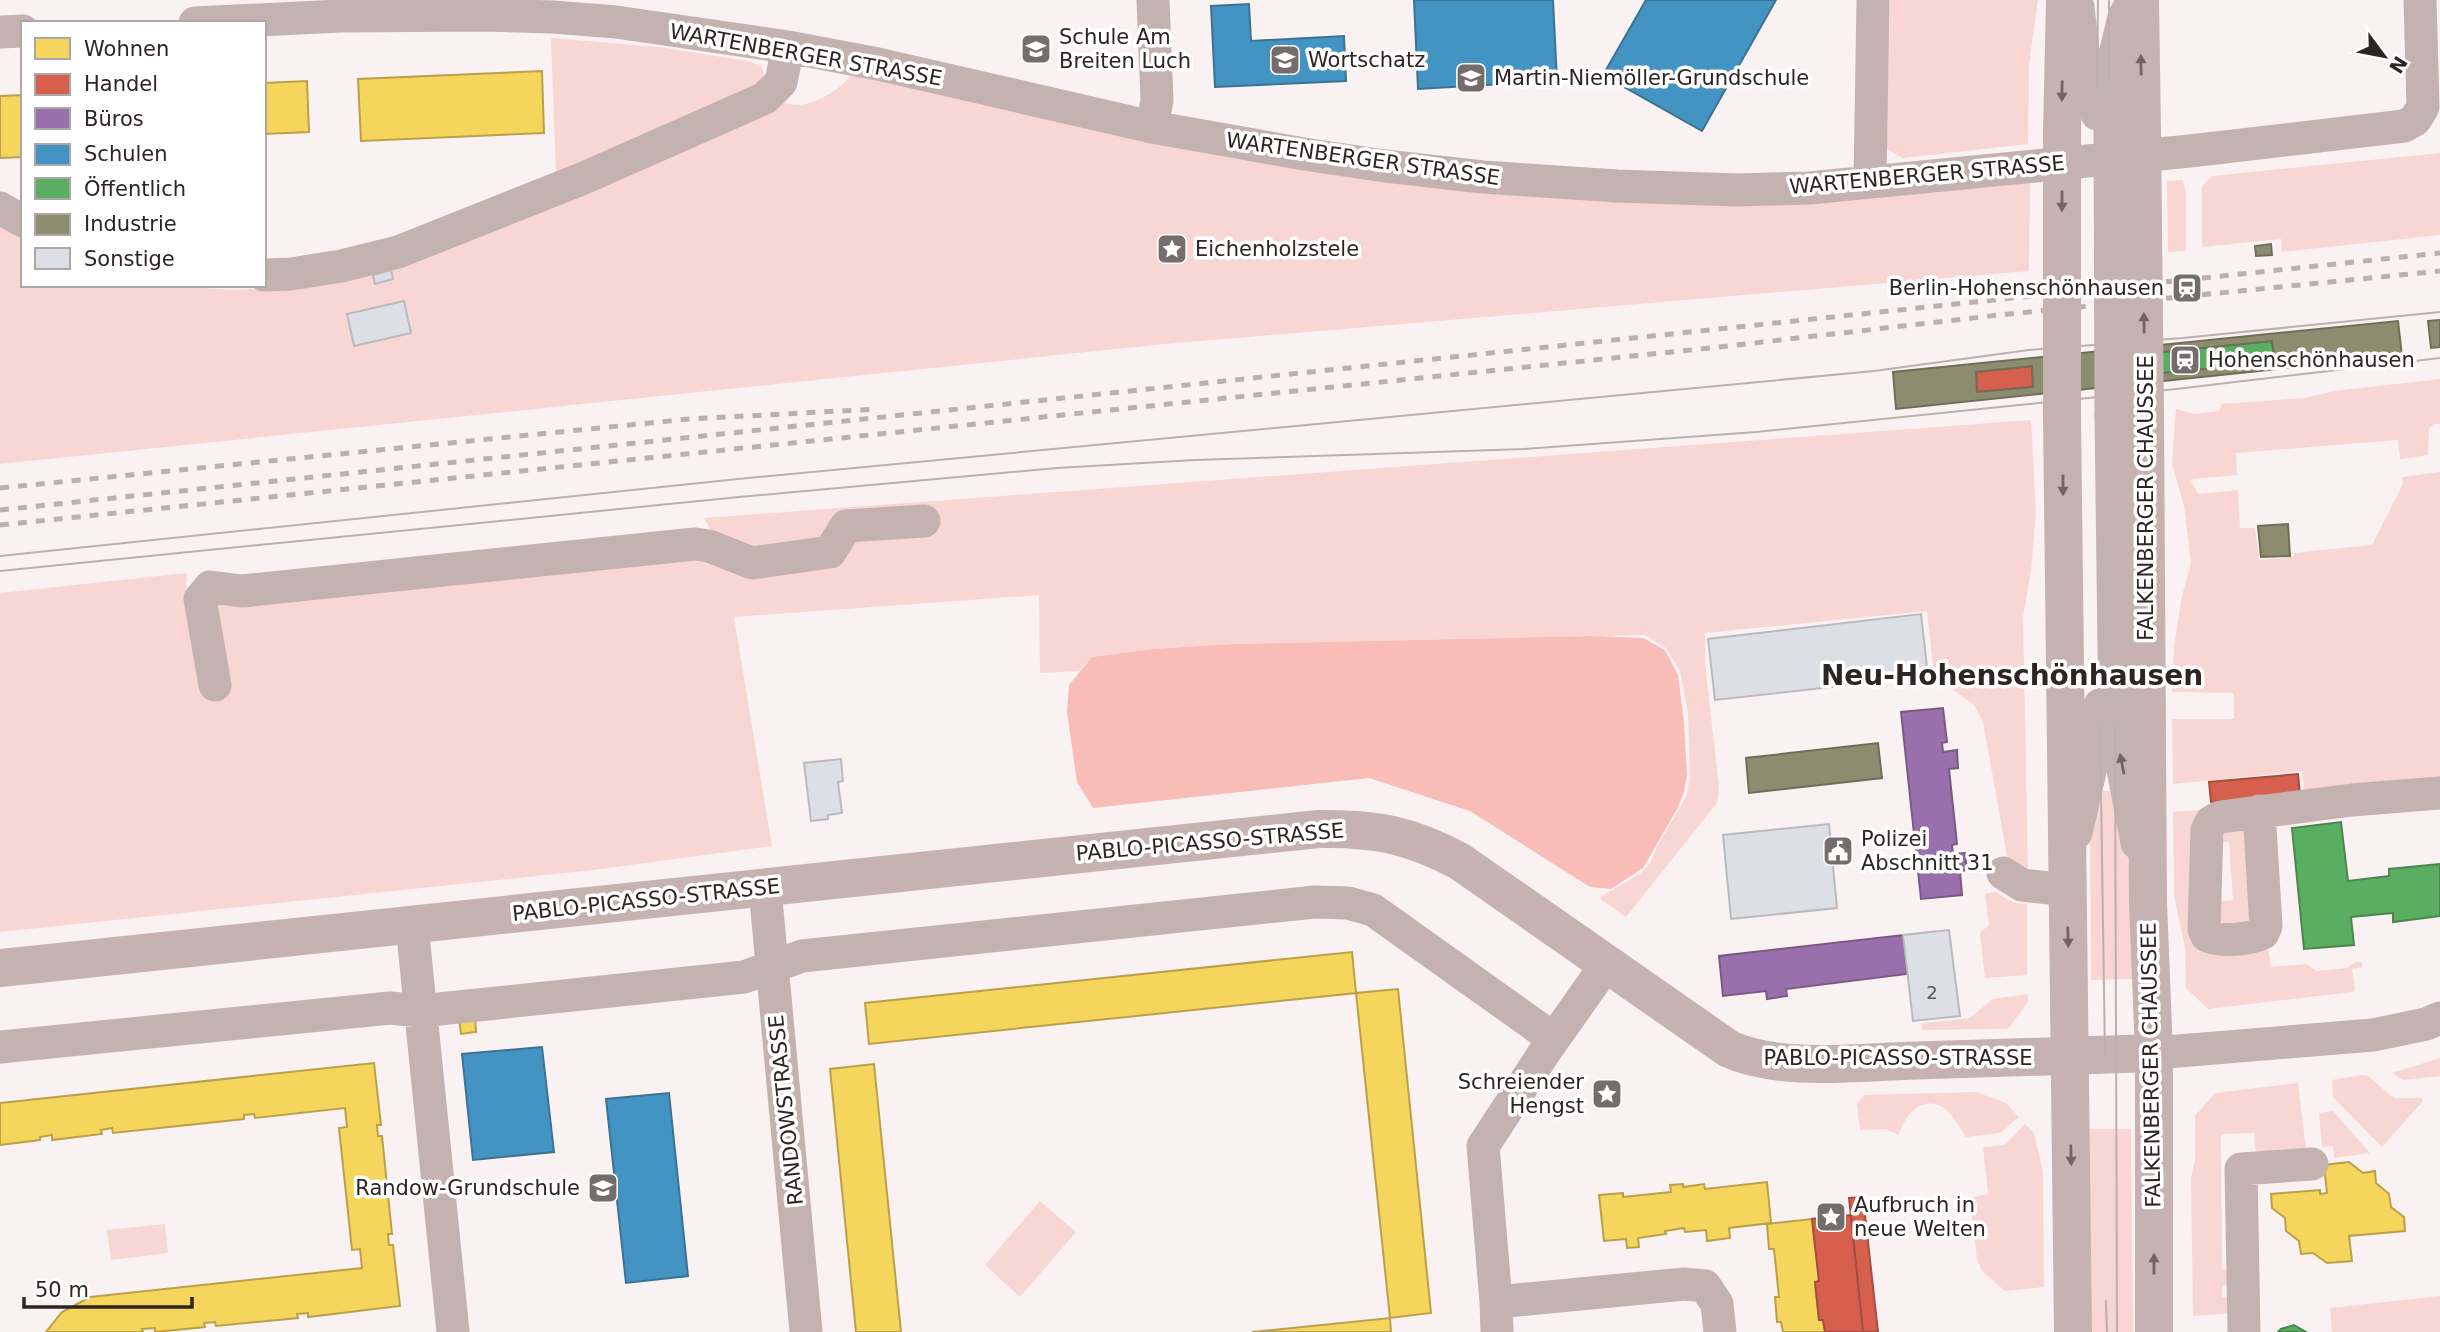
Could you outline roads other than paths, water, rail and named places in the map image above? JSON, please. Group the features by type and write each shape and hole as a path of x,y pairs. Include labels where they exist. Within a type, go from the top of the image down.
{"main road":[{"name":"FALKENBERGER CHAUSSEE","path":"2065,0 2103,131 2104,416 2148,904 2154,1052 2154,1332"},
{"name":"FALKENBERGER CHAUSSEE","path":"2073,1332 2067,880 2104,416 2103,131 2140,0"},
{"name":"PABLO-PICASSO-STRASSE","path":"0,968 1320,829 1356,829 1394,834 1430,845 1449,856 1728,1049 1745,1056 1762,1060 1847,1063 2154,1052"}],"street":[{"path":"1152,127 1157,100 1153,0"},
{"path":"1870,181 1873,0"},
{"path":"2077,0 2085,69 2096,88 2103,131"},
{"path":"2103,131 2109,80 2124,17 2133,0"},
{"name":"WARTENBERGER STRASSE","path":"236,21 340,16 553,17 616,22 788,47 878,64 1152,127 1385,166 1496,178 1738,190 1810,188 2190,151 2403,126 2415,120 2423,107 2420,0"},
{"path":"0,32 21,31"},
{"path":"266,275 341,266 398,252 584,178 765,98 781,82 788,47"},
{"path":"0,208 21,220"},
{"path":"215,685 200,599 210,587 242,591 695,544 709,545 752,563 830,552 846,526 924,521"},
{"path":"2259,811 2440,793"},
{"path":"2003,873 2022,885 2067,880"},
{"name":"RANDOWSTRASSE","path":"765,889 806,1332"},
{"path":"0,1047 390,1008 420,1011 744,977 802,956 1315,902 1349,903 1373,910 1554,1039"},
{"path":"412,925 453,1332"},
{"path":"1606,965 1483,1146 1496,1317 1684,1284 1705,1286 1717,1304 1720,1332"},
{"path":"2154,1052 2373,1035 2426,1024 2440,1018"},
{"path":"2244,1332 2241,1170 2312,1164"}],"tram line":[{"path":"2097,88 2098,0"},
{"path":"2109,0 2109,80"},
{"path":"0,556 738,479 1874,371 2029,350 2183,338 2440,312"},
{"path":"0,571 1057,468 1195,460 1524,449 1756,432 2176,389 2440,358"},
{"path":"2100,727 2105,1056"},
{"path":"2115,727 2117,1332"},
{"path":"2106,1301 2107,1332"}],"railway":[{"path":"0,510 2440,253"},
{"path":"0,525 2440,271"},
{"path":"0,488 689,419 878,409"}],"place":[{"name":"Schule Am Breiten Luch","path":"1036,49"},
{"name":"Wortschatz","path":"1285,60"},
{"name":"Martin-Niemöller-Grundschule","path":"1471,78"},
{"name":"Eichenholzstele","path":"1172,249"},
{"name":"Berlin-Hohenschönhausen","path":"2187,288"},
{"name":"Hohenschönhausen","path":"2185,360"},
{"name":"Polizei Abschnitt 31","path":"1838,851"},
{"name":"Schreiender Hengst","path":"1607,1094"},
{"name":"Randow-Grundschule","path":"603,1188"},
{"name":"Aufbruch in neue Welten","path":"1831,1217"}],"district":[{"name":"Neu-Hohenschönhausen","path":"2012,675"}]}
